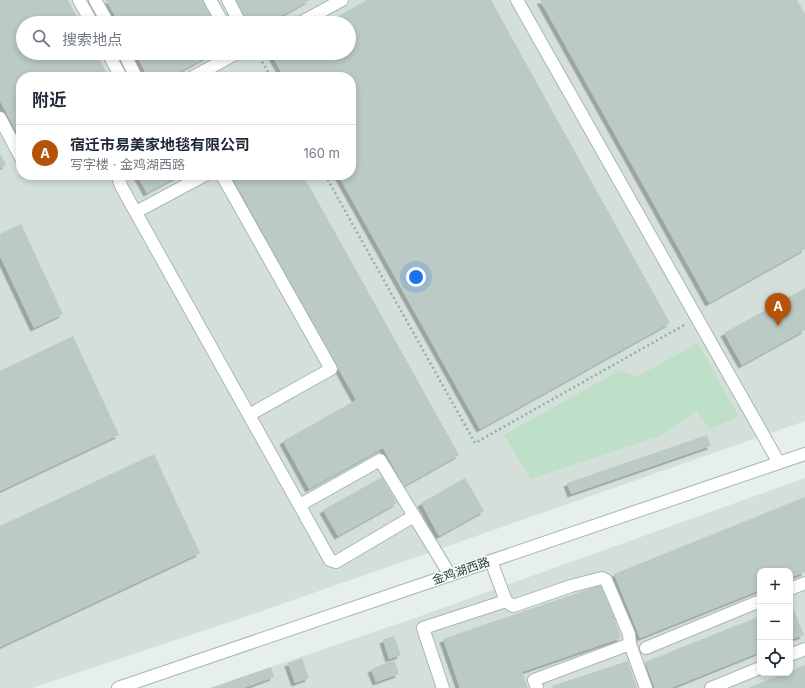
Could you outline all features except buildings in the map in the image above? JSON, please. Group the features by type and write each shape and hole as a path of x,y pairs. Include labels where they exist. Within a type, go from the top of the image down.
{"street":[{"path":"79,0 88,16"},
{"path":"95,0 104,16"},
{"path":"210,0 219,16"},
{"path":"228,0 236,16"},
{"path":"313,16 342,0"},
{"path":"517,0 779,463"},
{"path":"112,60 118,72"},
{"path":"128,60 134,72"},
{"path":"203,72 224,60"},
{"path":"0,118 16,148"},
{"path":"119,180 330,560 336,562 414,516"},
{"path":"136,212 196,180"},
{"path":"225,180 331,369 249,415"},
{"name":"金鸡湖西路","path":"118,688 805,454"},
{"path":"300,505 380,460 450,575"},
{"path":"491,561 506,600 513,606 571,586 602,578 606,580 629,634 630,644 646,688"},
{"path":"793,588 805,583"},
{"path":"443,688 423,628 506,600"},
{"path":"646,648 757,602"},
{"path":"537,688 534,680 630,644"},
{"path":"793,654 805,649"},
{"path":"711,688 757,669"}],"path":[{"path":"261,60 267,72"},
{"path":"328,180 475,443 697,318"}],"shaded area":[{"path":"0,0 805,0 805,421 256,613 32,688 0,688"},
{"path":"805,478 805,688 209,688 415,618"}],"green space":[{"path":"698,343 739,417 709,429 696,411 662,435 531,479 504,435 621,370 636,377"}],"place":[{"name":"宿迁市易美家地毯有限公司","path":"778,326"}]}
